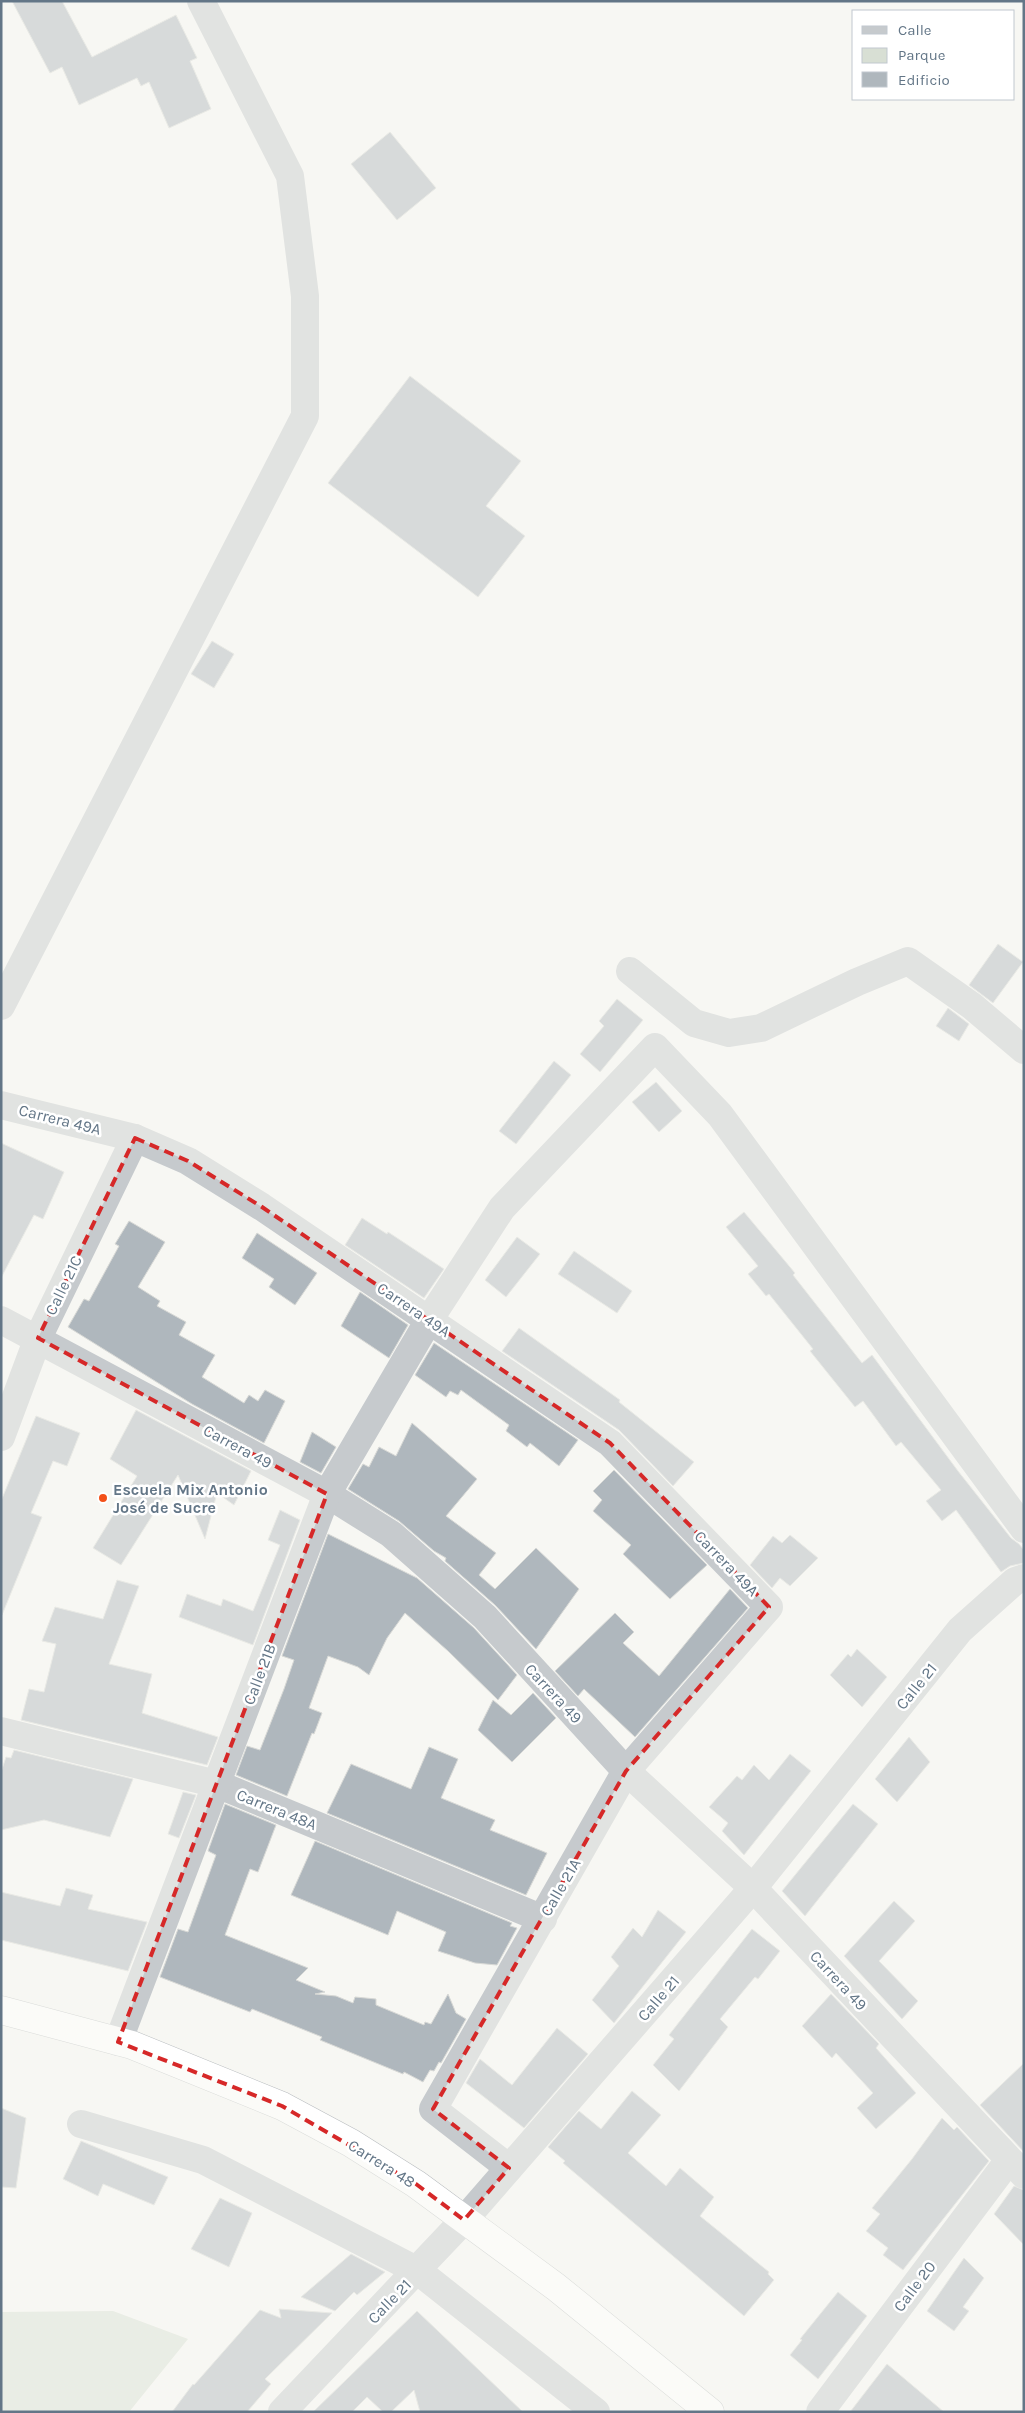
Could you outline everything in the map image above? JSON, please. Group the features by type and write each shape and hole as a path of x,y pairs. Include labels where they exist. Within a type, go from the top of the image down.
{"highway":[{"name":"Carrera 48","path":"1,2010 118,2042 210,2075 282,2106 351,2143 408,2178 556,2287 710,2412"}],"street":[{"path":"1,1006 305,416 305,296 290,176 201,1"},
{"path":"630,971 694,1023 729,1033 761,1028 857,982 908,961 972,1006 1024,1050"},
{"name":"Calle 21B","path":"118,2042 328,1494 429,1320 502,1208 655,1047 720,1115 1024,1529"},
{"name":"Carrera 49A","path":"1,1105 135,1138 188,1161 262,1207 610,1443 769,1607"},
{"name":"Calle 21C","path":"1,1437 38,1338 135,1138"},
{"name":"Carrera 49","path":"1,1320 328,1494 391,1534 485,1617 626,1771 753,1888 1016,2167"},
{"name":"Calle 21","path":"296,2407 464,2220 753,1888 960,1630 1015,1581 1024,1578"},
{"name":"Calle 21A","path":"509,2168 433,2108 626,1771 769,1607"},
{"name":"Carrera 48A","path":"1,1731 217,1784 543,1918"},
{"path":"81,2124 203,2160 418,2271 596,2412"},
{"name":"Calle 20","path":"820,2412 1016,2167"}],"highlighted area":[{"path":"135,1138 188,1161 262,1207 610,1443 769,1607 626,1771 433,2109 509,2168 464,2220 416,2184 282,2106 118,2042 327,1494 38,1338"}],"green space":[{"path":"113,2311 188,2339 129,2412 1,2412 1,2312"}],"building":[{"path":"12,1 62,1 92,57 176,15 197,58 190,61 211,109 169,128 149,82 141,86 137,78 79,105 62,67 50,73"},
{"path":"390,132 436,188 397,220 351,164"},
{"path":"410,376 521,461 486,506 525,536 478,597 328,483"},
{"path":"212,641 234,654 214,688 191,674"},
{"path":"998,944 1023,962 993,1003 969,985"},
{"path":"617,999 643,1020 600,1072 580,1054 604,1026 599,1021"},
{"path":"948,1008 969,1024 959,1041 936,1026"},
{"path":"554,1061 571,1075 516,1144 499,1131"},
{"path":"656,1082 682,1111 659,1132 632,1102"},
{"path":"1,1143 64,1172 43,1219 34,1215 1,1278"},
{"path":"744,1212 795,1273 793,1275 862,1363 872,1355 958,1471 1011,1538 1024,1550 1024,1563 1010,1566 1001,1572 956,1510 942,1521 926,1501 941,1490 901,1442 896,1446 863,1401 855,1407 810,1351 813,1349 769,1294 766,1296 748,1274 758,1266 726,1227"},
{"path":"362,1218 387,1234 388,1232 444,1269 424,1298 345,1245"},
{"path":"129,1221 165,1242 138,1287 160,1301 157,1306 186,1322 179,1335 215,1355 202,1377 244,1403 249,1395 258,1401 265,1390 285,1401 264,1443 192,1404 68,1327 84,1299 89,1301 119,1246 115,1244"},
{"path":"257,1233 317,1273 295,1305 269,1287 274,1279 242,1258"},
{"path":"517,1237 540,1254 506,1297 485,1280"},
{"path":"574,1251 632,1291 617,1313 558,1274"},
{"path":"360,1292 408,1325 389,1358 341,1326"},
{"path":"519,1328 620,1400 619,1402 694,1462 673,1486 619,1430 502,1351"},
{"path":"434,1343 578,1440 559,1466 530,1443 527,1447 506,1431 509,1425 461,1390 458,1395 450,1391 446,1397 415,1375"},
{"path":"136,1410 251,1471 234,1505 217,1493 205,1539 178,1475 121,1565 93,1548 137,1476 110,1459"},
{"path":"36,1416 80,1433 67,1466 53,1461 31,1513 42,1517 2,1615 1,1501"},
{"path":"412,1423 477,1479 446,1516 496,1553 479,1575 495,1589 536,1548 579,1589 536,1649 495,1605 445,1561 446,1558 434,1551 399,1521 348,1489 363,1464 369,1467 379,1447 396,1456"},
{"path":"312,1432 336,1447 321,1473 300,1462"},
{"path":"614,1470 707,1565 670,1599 623,1554 631,1545 593,1511 602,1500 593,1491"},
{"path":"280,1510 300,1520 253,1645 179,1617 187,1594 221,1606 223,1599 253,1611 280,1545 268,1540"},
{"path":"328,1534 417,1578 474,1628 517,1675 498,1700 448,1651 405,1613 387,1638 369,1675 358,1667 328,1656 309,1708 322,1713 287,1796 236,1775 247,1746 260,1750 284,1689 294,1660 282,1656"},
{"path":"790,1535 818,1558 790,1586 780,1578 772,1588 750,1565 773,1536 782,1543"},
{"path":"117,1580 139,1586 109,1664 152,1674 142,1713 218,1737 207,1765 21,1720 29,1689 44,1692 56,1644 42,1641 55,1607 103,1619"},
{"path":"730,1589 748,1608 635,1737 584,1689 578,1696 555,1671 615,1613 634,1632 623,1643 659,1676"},
{"path":"857,1649 887,1677 862,1707 830,1675 848,1654 851,1657"},
{"path":"533,1693 556,1718 512,1762 478,1730 493,1700 511,1715"},
{"path":"909,1737 930,1762 897,1802 875,1779"},
{"path":"429,1747 458,1759 441,1798 495,1820 490,1830 547,1853 526,1895 327,1813 351,1764 411,1789"},
{"path":"14,1750 133,1779 110,1837 44,1820 1,1830 1,1772 6,1757 11,1758"},
{"path":"790,1754 811,1771 744,1855 722,1831 728,1823 709,1807 737,1776 742,1780 754,1765 769,1780"},
{"path":"183,1792 196,1795 179,1838 168,1834"},
{"path":"225,1804 276,1825 258,1872 250,1869 225,1935 308,1968 296,1980 325,1992 315,1994 336,1996 353,2003 355,1997 376,1999 376,2005 424,2025 425,2022 431,2024 448,1994 456,2013 466,2019 441,2063 439,2062 434,2071 430,2070 423,2082 404,2072 403,2074 320,2040 322,2037 252,2009 250,2012 160,1977 178,1929 188,1932 216,1855 208,1851"},
{"path":"853,1804 878,1824 805,1916 782,1891"},
{"path":"315,1841 512,1923 510,1926 517,1928 497,1965 475,1963 438,1951 446,1932 397,1911 388,1935 291,1895"},
{"path":"66,1888 93,1895 88,1909 147,1922 128,1971 1,1940 1,1892 60,1906"},
{"path":"894,1901 915,1921 879,1961 918,2001 902,2019 844,1956"},
{"path":"658,1910 686,1932 614,2023 592,2000 619,1966 611,1957 633,1928 642,1937"},
{"path":"752,1929 780,1951 758,1979 755,1977 720,2019 728,2027 679,2091 653,2065 674,2039 669,2035"},
{"path":"831,1994 879,2044 876,2048 916,2093 876,2129 857,2108 873,2093 836,2053 832,2058 802,2026"},
{"path":"557,2028 588,2054 524,2128 466,2083 480,2059 512,2085"},
{"path":"1024,2063 1024,2152 980,2105"},
{"path":"632,2091 661,2115 628,2153 666,2186 680,2168 714,2197 700,2216 769,2272 768,2274 774,2280 744,2316 563,2163 565,2161 548,2147 579,2111 601,2129"},
{"path":"1,2108 26,2118 16,2188 1,2187"},
{"path":"942,2118 954,2130 957,2127 989,2161 903,2270 883,2255 888,2248 866,2231 880,2214 872,2208"},
{"path":"81,2141 168,2177 154,2205 103,2184 98,2196 63,2179"},
{"path":"1014,2186 1024,2190 1024,2245 994,2214"},
{"path":"220,2198 252,2213 229,2267 191,2249"},
{"path":"351,2254 385,2272 357,2295 354,2292 335,2311 301,2297"},
{"path":"964,2258 984,2278 963,2307 969,2311 954,2331 927,2311"},
{"path":"838,2292 867,2316 818,2379 790,2355 802,2340 800,2339"},
{"path":"279,2309 332,2313 265,2379 271,2384 247,2412 172,2412 193,2384 260,2310 281,2318"},
{"path":"417,2311 523,2412 420,2412 414,2390 391,2412 383,2412 367,2397 352,2412 313,2412"},
{"path":"887,2364 944,2412 850,2412"}],"place":[{"name":"Escuela Mix Antonio José de Sucre","path":"103,1498"}]}
